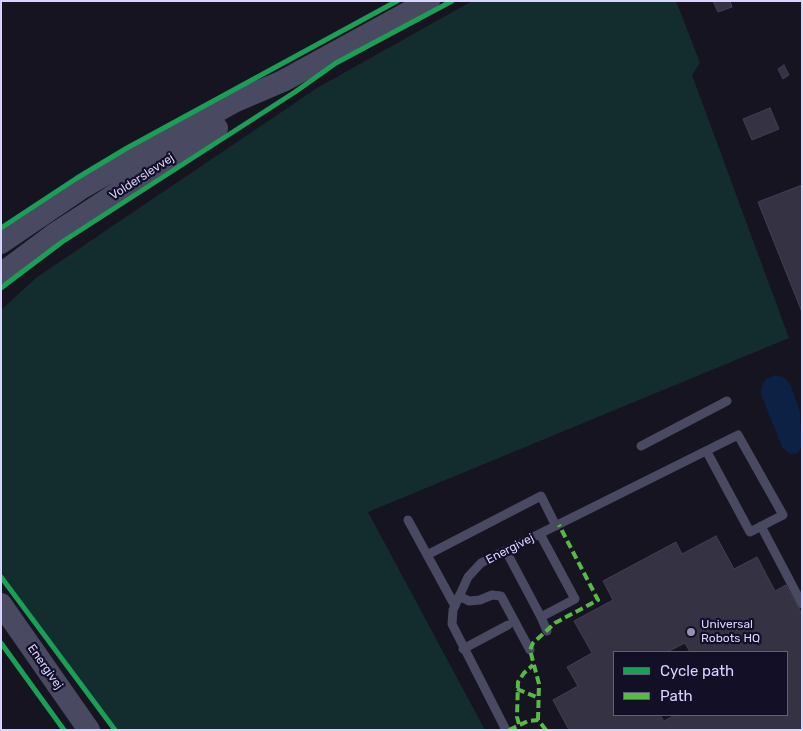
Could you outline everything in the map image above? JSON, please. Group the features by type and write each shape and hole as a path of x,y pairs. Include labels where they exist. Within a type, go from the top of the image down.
{"street":[{"name":"Volderslevvej","path":"1,243 113,170 234,102 283,80 429,1"},
{"name":"Volderslevvej","path":"1,274 53,235 238,114 283,80"},
{"path":"1,257 78,200 113,170"},
{"name":"Energivej","path":"1,604 89,730"}],"lane":[{"path":"641,446 727,401"},
{"name":"Energivej","path":"506,730 452,624 455,606 468,576 482,563 738,435 783,515 761,526"},
{"path":"707,452 750,532 761,526 802,604"},
{"path":"427,555 541,496 556,526"},
{"path":"408,520 455,606"},
{"path":"540,534 575,599 541,617"},
{"path":"506,551 547,631"},
{"path":"459,596 469,601 480,600 492,595 501,596 530,650"},
{"path":"464,649 508,625"}],"green space":[{"path":"472,1 676,1 700,63 692,75 789,338 368,512 485,730 117,730 1,576 1,310 37,277 317,88"}],"water":[{"path":"775,375 785,378 791,386 800,412 802,448 797,453 790,454 782,447 760,392 765,380"}],"building":[{"path":"713,1 730,1 732,7 718,12"},
{"path":"784,65 789,75 783,79 778,69"},
{"path":"770,108 779,129 752,140 743,119"},
{"path":"802,185 802,312 758,202"},
{"name":"Universal Robots HQ","path":"716,536 734,569 757,557 775,591 786,585 802,614 802,730 569,730 553,700 578,686 567,667 592,653 574,621 613,600 603,581 676,542 682,554"}],"marked path":[{"path":"538,720 539,684 530,650 533,643 555,623 598,600 559,525"},
{"path":"519,724 517,717 518,682 533,665"},
{"path":"517,689 539,698"},
{"path":"509,730 528,721 538,720 546,730"}],"cycle path":[{"path":"1,228 127,148 397,1"},
{"path":"1,288 62,242 295,92 336,63 452,1"},
{"path":"1,577 115,730"},
{"path":"1,643 64,730"}],"place":[{"name":"Universal Robots HQ","path":"691,632"}]}
